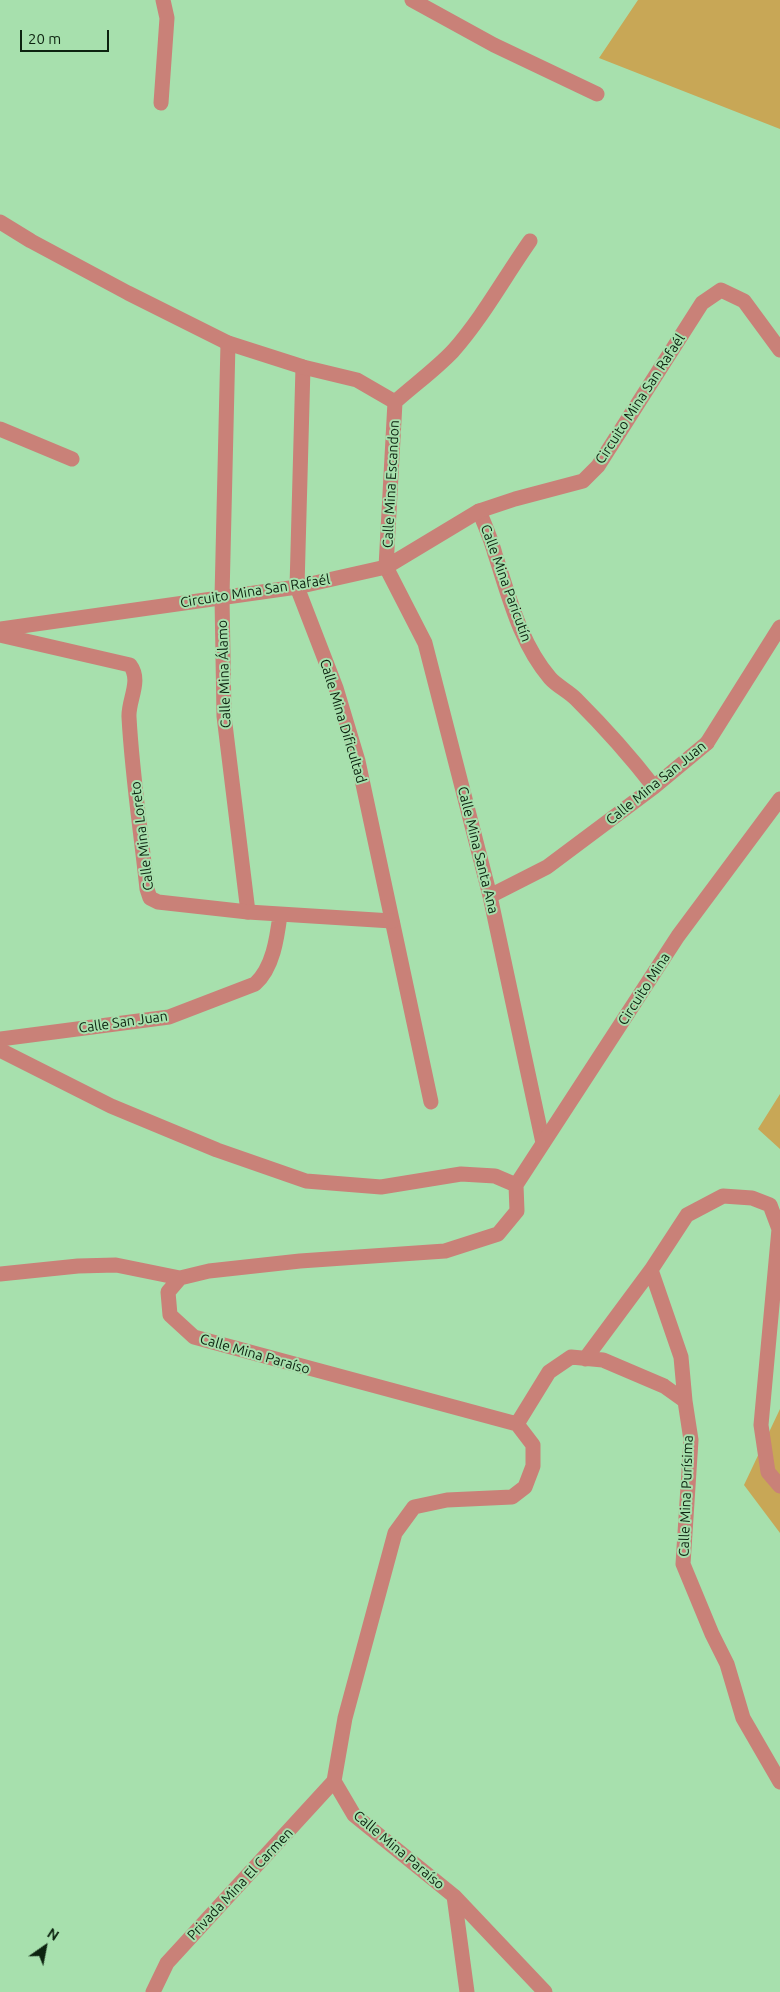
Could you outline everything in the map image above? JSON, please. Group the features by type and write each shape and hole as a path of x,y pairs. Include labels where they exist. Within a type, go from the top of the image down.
{"street":[{"path":"161,103 167,18 163,0"},
{"path":"412,0 494,45 597,94"},
{"path":"0,222 31,241 228,343 303,367 357,380 395,402 452,352 484,312 530,241"},
{"name":"Circuito Mina San Rafaél","path":"0,629 297,587 386,566 479,511 583,480 598,466 702,303 721,290 744,301 780,350"},
{"name":"Calle Mina Álamo","path":"228,343 222,597 224,716 248,912"},
{"name":"Calle Mina Dificultad","path":"303,367 297,587 336,688 358,761 431,1102"},
{"name":"Calle Mina Escandon","path":"386,566 395,402"},
{"path":"0,429 72,459"},
{"name":"Calle Mina Paricutín","path":"479,511 495,551 521,631 535,657 550,679 574,697 631,756 654,787"},
{"name":"Calle Mina Santa Ana","path":"386,566 425,643 490,896 544,1143"},
{"name":"Calle Mina San Juan","path":"490,896 547,867 654,787 707,743 780,627"},
{"name":"Calle Mina Loreto","path":"0,635 130,665 136,678 129,714 147,889 150,898 158,902 248,912 392,921"},
{"name":"Circuito Mina","path":"516,1185 678,936 780,799"},
{"name":"Calle San Juan","path":"0,1039 169,1017 255,984 262,978 276,944 280,915"},
{"path":"0,1050 111,1106 217,1150 306,1181 381,1187 460,1174 495,1176 516,1185 517,1211 498,1234 445,1251 300,1261 209,1271 180,1278 116,1265 78,1266 0,1274"},
{"path":"585,1359 651,1270 687,1215 723,1196 752,1198 770,1205 780,1229 761,1425 768,1472 780,1486"},
{"name":"Calle Mina Purísima","path":"651,1270 681,1357 691,1440 683,1564 712,1634 727,1664 744,1718 780,1782"},
{"name":"Calle Mina Paraíso","path":"180,1278 168,1292 170,1315 194,1337 516,1424"},
{"path":"334,1781 345,1718 395,1534 414,1507 447,1500 512,1497 525,1487 533,1466 533,1445 516,1424 549,1372 571,1357 603,1360 664,1386 685,1402"},
{"name":"Calle Mina Paraíso","path":"334,1781 354,1815 454,1896 545,1992"},
{"name":"Privada Mina El Carmen","path":"153,1992 167,1963 334,1781"},
{"name":"Calle Mina Paraíso","path":"454,1896 467,1992"}],"shaded area":[{"path":"638,0 780,0 780,129 599,58"},
{"path":"780,1094 780,1149 758,1129"},
{"path":"780,1409 780,1533 744,1485"}]}
